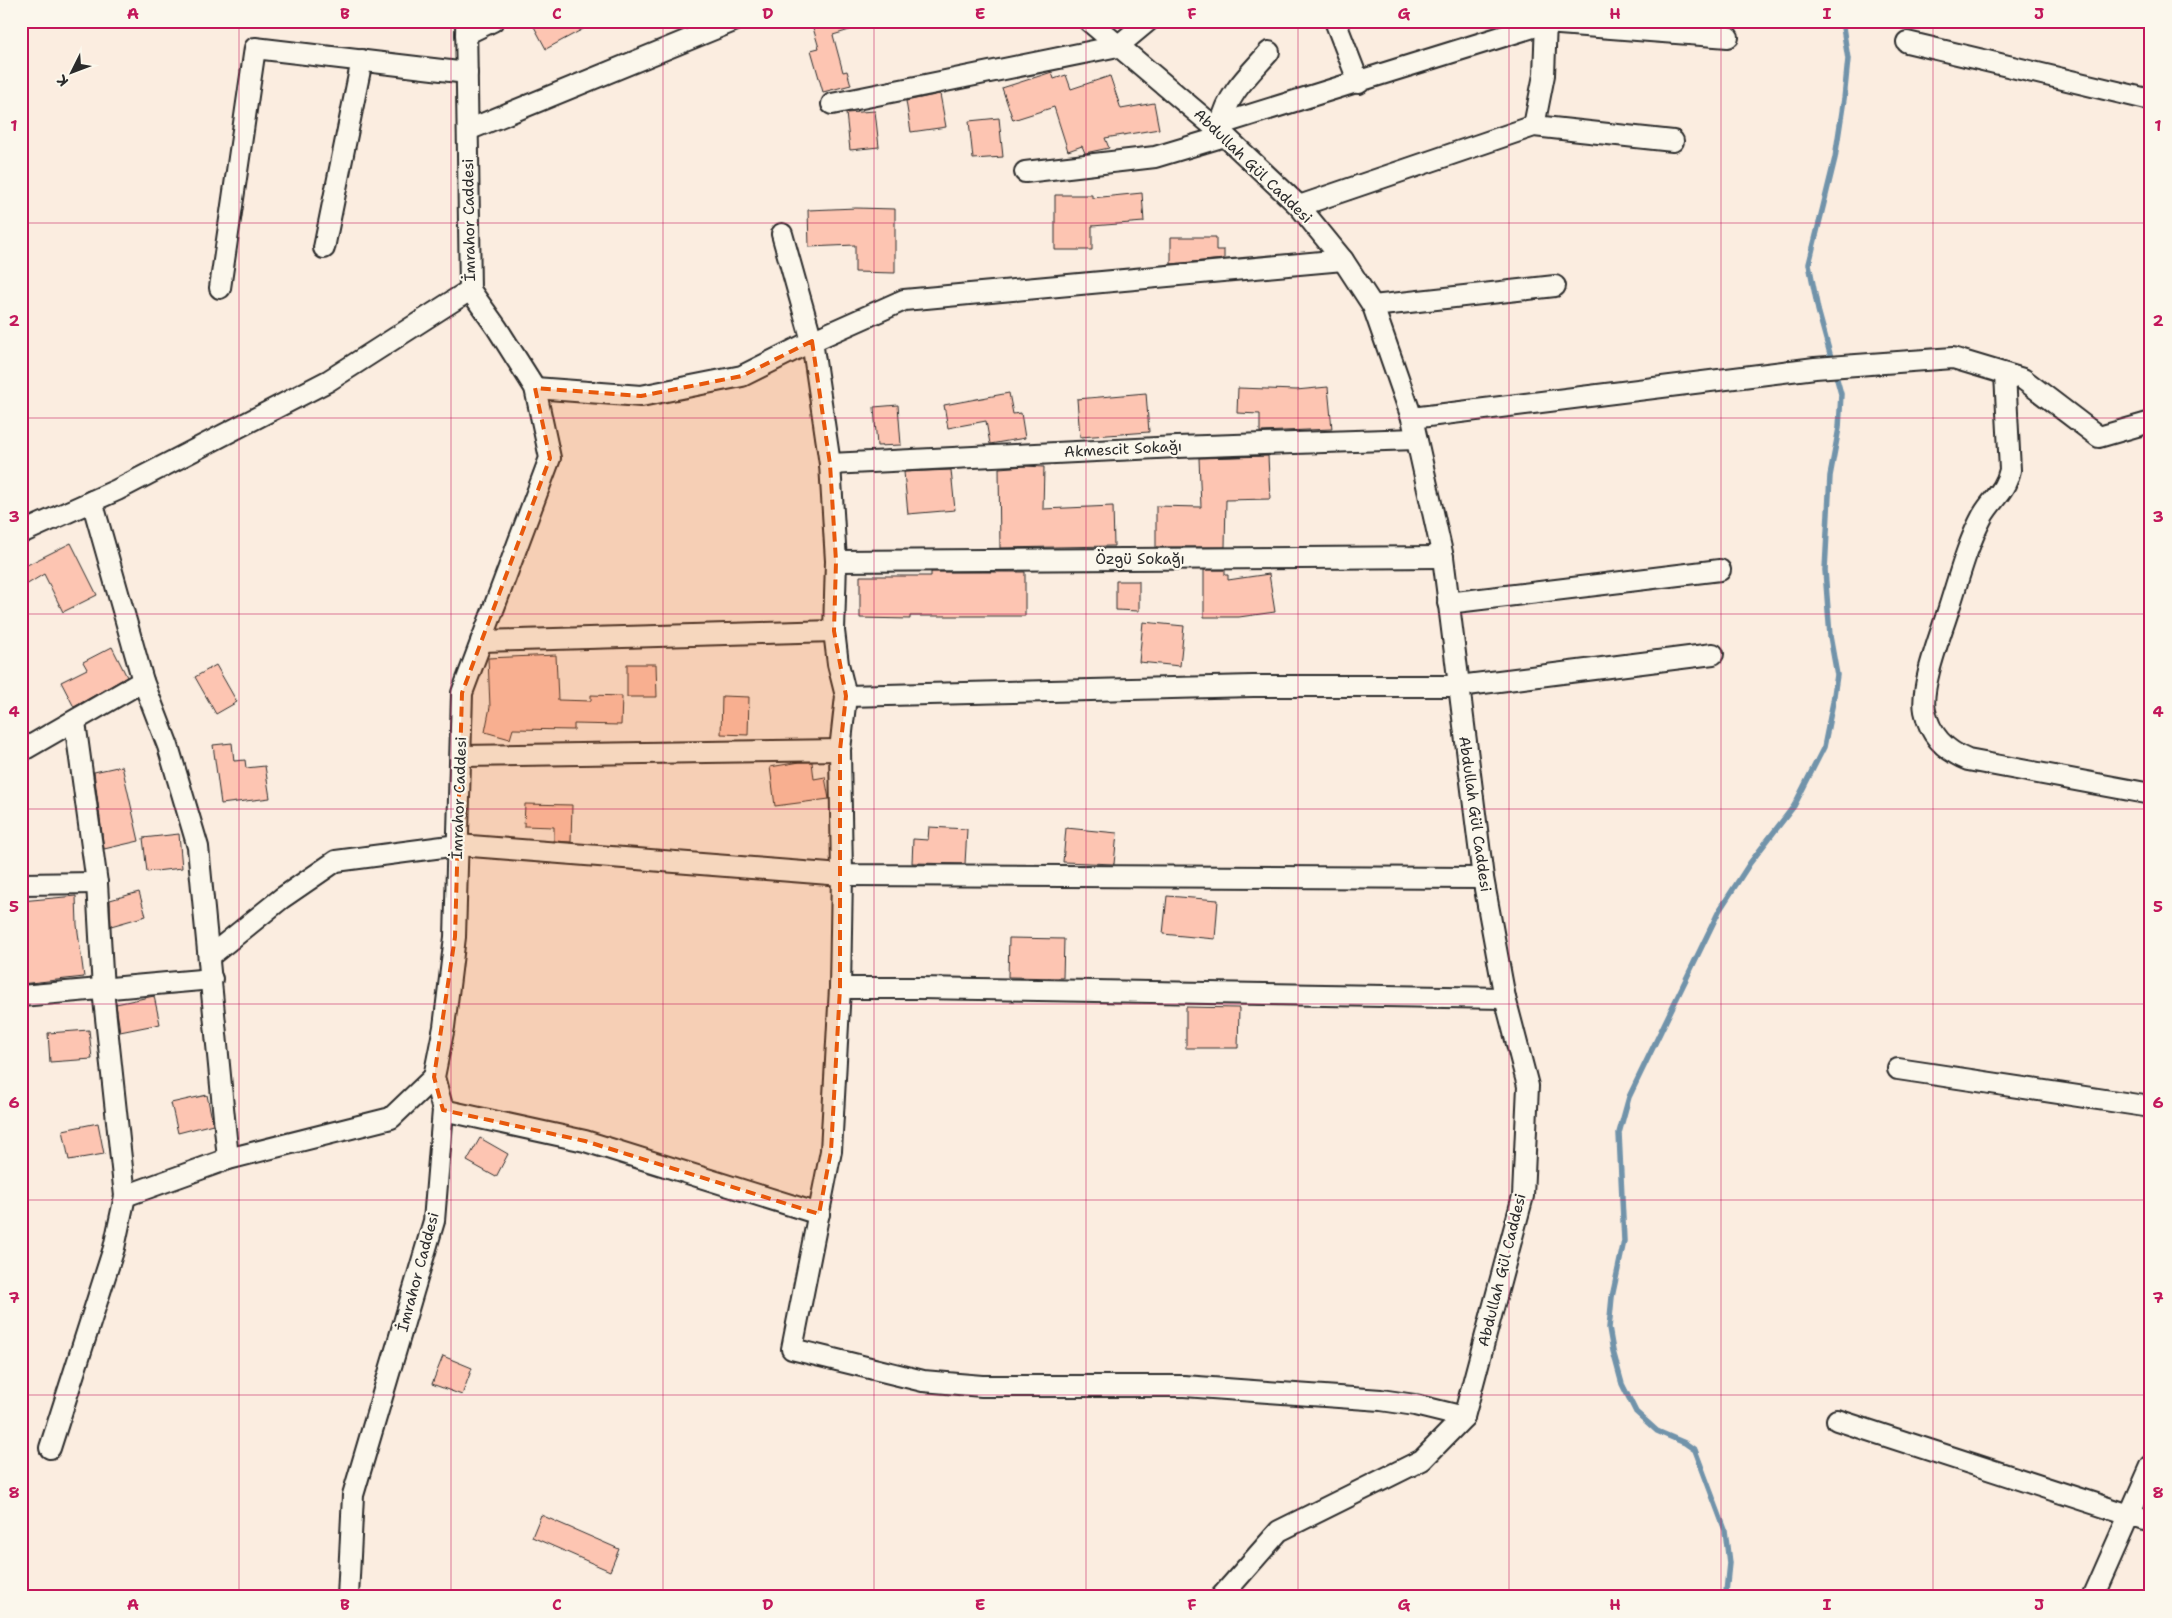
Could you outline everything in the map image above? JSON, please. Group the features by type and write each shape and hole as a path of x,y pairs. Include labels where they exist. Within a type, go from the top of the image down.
{"street":[{"path":"466,28 493,21"},
{"path":"468,130 734,21"},
{"name":"Abdullah Gül Caddesi","path":"1089,21 1221,130 1299,206 1343,260 1373,306 1412,418 1443,557 1483,878 1505,998 1528,1086 1523,1196 1464,1417 1422,1460 1279,1531 1226,1594"},
{"path":"832,104 1118,46 1148,21"},
{"path":"1334,21 1359,83"},
{"path":"1534,126 1544,75 1546,22"},
{"path":"1025,172 1155,157 1221,130 1546,22 1728,37"},
{"name":"İmrahor Caddesi","path":"348,1597 353,1495 434,1221 443,1110 434,1077 444,1027 455,937 462,693 550,458 534,388 497,328 470,290 466,28"},
{"path":"1907,42 2151,100"},
{"path":"220,288 255,48 467,73"},
{"path":"1221,130 1224,108 1231,96 1269,52"},
{"path":"324,248 362,60"},
{"path":"1299,206 1534,126 1672,141"},
{"path":"782,234 812,341 830,464 836,561 834,631 838,664 846,696 840,750 842,875 840,988 831,1151 792,1349 923,1380 982,1386 1184,1386 1381,1400 1415,1405 1464,1417"},
{"path":"534,388 641,396 742,376 812,341 904,300 1343,260"},
{"path":"1373,306 1555,286"},
{"path":"21,533 92,501 328,381 470,290"},
{"path":"1412,418 1815,368 1953,358 2023,379 2099,437 2151,422"},
{"path":"2005,374 2010,470 2006,484 1984,514 1960,570 1939,636 1924,698 1928,722 1940,743 1953,753 1968,760 2151,794"},
{"name":"Akmescit Sokağı","path":"830,464 1177,447 1416,438"},
{"path":"92,501 143,681 168,746 198,847 210,956 228,1159"},
{"name":"Özgü Sokağı","path":"836,561 1443,557"},
{"path":"1448,603 1720,570"},
{"path":"481,641 834,631"},
{"path":"846,696 1253,686 1459,686 1713,654"},
{"path":"21,745 25,749 75,722 143,681"},
{"path":"50,1448 114,1248 125,1196 104,990 97,883 75,722"},
{"path":"460,756 840,750"},
{"path":"210,956 282,898 336,861 458,845 842,875 1483,878"},
{"path":"21,884 97,883"},
{"path":"21,996 212,979"},
{"path":"840,988 1505,998"},
{"path":"1898,1069 2151,1107"},
{"path":"125,1196 228,1159 391,1118 434,1077"},
{"path":"443,1110 585,1141 819,1214"},
{"path":"1836,1420 2151,1522"},
{"path":"2094,1597 2151,1466"}],"highlighted area":[{"path":"812,341 830,464 836,561 834,631 846,696 840,750 840,988 831,1151 819,1214 585,1141 443,1110 434,1077 455,937 462,693 550,458 535,388 641,396 742,376"}],"building":[{"path":"531,21 598,21 546,49"},
{"path":"811,21 865,21 866,25 833,35 843,72 847,71 851,85 823,92 811,50 819,48"},
{"path":"1052,72 1054,79 1066,75 1071,89 1110,76 1121,109 1154,103 1159,129 1105,138 1109,148 1085,153 1082,146 1068,151 1054,107 1013,120 1002,88"},
{"path":"940,94 946,127 911,132 906,101"},
{"path":"875,111 879,147 850,150 846,113"},
{"path":"999,118 1003,157 973,159 969,121"},
{"path":"1142,193 1144,222 1092,226 1092,250 1055,250 1055,195 1092,195 1092,198"},
{"path":"895,209 895,273 855,272 855,245 809,247 808,210"},
{"path":"1171,237 1216,237 1216,250 1224,250 1224,259 1171,264"},
{"path":"1328,387 1332,429 1260,432 1260,414 1237,413 1238,388 1296,390"},
{"path":"1009,393 1013,414 1021,413 1025,438 990,444 986,421 948,428 944,405"},
{"path":"1146,393 1149,432 1080,437 1077,399"},
{"path":"898,405 901,445 877,446 874,407"},
{"path":"1268,456 1270,499 1226,500 1225,547 1156,547 1156,506 1201,507 1199,458"},
{"path":"1044,467 1043,509 1113,506 1114,546 1000,548 999,468"},
{"path":"951,470 955,510 908,514 904,472"},
{"path":"71,543 97,595 63,612 44,574 21,588 21,568"},
{"path":"1204,570 1225,570 1228,580 1269,574 1275,612 1239,617 1204,617"},
{"path":"931,572 1025,572 1025,616 910,616 910,619 860,618 860,576 931,576"},
{"path":"1116,581 1139,581 1139,611 1116,610"},
{"path":"1143,622 1184,626 1180,666 1139,662"},
{"path":"112,647 127,677 74,707 61,682 87,669 83,662"},
{"path":"556,655 558,700 591,701 591,695 622,696 621,725 574,724 574,730 513,729 510,739 485,732 490,707 488,658"},
{"path":"627,664 656,664 657,697 627,697"},
{"path":"216,665 237,702 216,714 195,677"},
{"path":"722,696 749,697 748,735 721,734"},
{"path":"232,743 234,761 245,760 246,768 265,766 270,798 221,804 213,745"},
{"path":"812,762 814,779 825,777 829,799 775,806 770,767"},
{"path":"122,766 139,841 104,849 94,772"},
{"path":"525,804 572,805 571,842 554,841 554,827 524,826"},
{"path":"929,827 967,829 965,864 912,863 913,839 928,840"},
{"path":"1066,828 1117,833 1114,864 1063,862"},
{"path":"179,834 182,868 147,872 143,838"},
{"path":"139,892 146,916 111,926 110,900"},
{"path":"76,896 77,925 84,977 21,984 21,901"},
{"path":"1167,896 1218,900 1215,939 1163,934"},
{"path":"1009,938 1064,939 1063,978 1008,977"},
{"path":"154,996 160,1024 120,1032 116,1004"},
{"path":"1186,1007 1239,1008 1238,1048 1186,1048"},
{"path":"89,1030 92,1059 50,1062 48,1033"},
{"path":"207,1095 213,1124 178,1133 171,1103"},
{"path":"98,1123 104,1154 69,1160 63,1130"},
{"path":"480,1138 508,1154 496,1177 467,1161"},
{"path":"443,1356 472,1368 462,1395 432,1384"},
{"path":"541,1515 619,1549 610,1571 532,1537"}],"waterway":[{"path":"1728,1597 1726,1592 1729,1563 1725,1530 1695,1450 1685,1443 1657,1431 1636,1412 1622,1384 1613,1351 1609,1328 1612,1297 1624,1241 1619,1133 1629,1097 1719,911 1750,863 1794,806 1824,747 1837,675 1830,636 1825,570 1830,476 1839,428 1841,394 1818,310 1809,264 1835,158 1844,99 1848,59 1842,21"}]}
